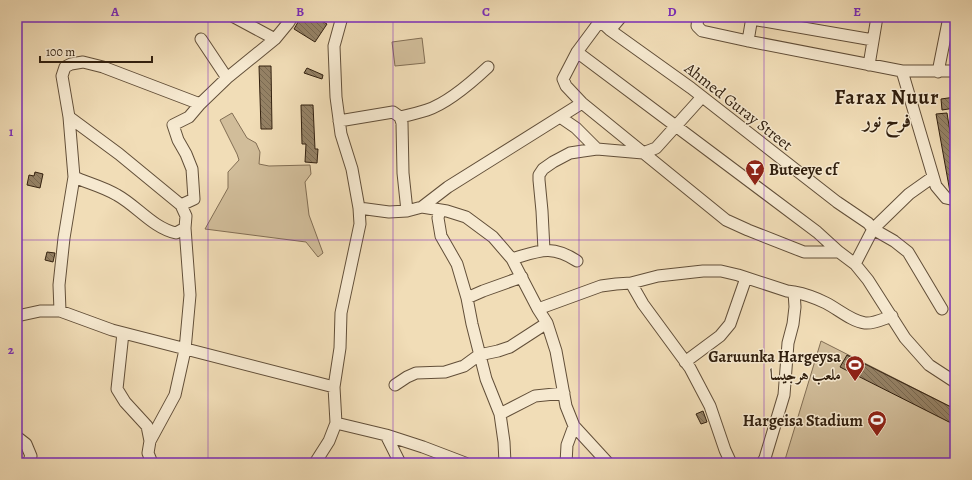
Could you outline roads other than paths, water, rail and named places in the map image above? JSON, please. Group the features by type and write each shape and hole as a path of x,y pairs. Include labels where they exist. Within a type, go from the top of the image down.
{"street":[{"path":"234,17 275,39"},
{"path":"182,205 194,199 192,169 178,140 173,125 189,117 227,78 275,39 292,17"},
{"path":"315,463 329,441 336,423 334,388 340,348 341,313 360,224 359,208 352,169 342,134 336,97 334,46 342,17"},
{"path":"610,30 621,17"},
{"path":"698,17 697,26 702,31 748,41 902,71 955,71"},
{"path":"869,65 877,17"},
{"path":"938,72 949,17"},
{"path":"748,41 752,18 873,40"},
{"path":"598,19 577,52 563,79 566,86 582,103 726,220 804,252 839,252"},
{"name":"Ahmed Guray Street","path":"598,19 610,30 702,97 837,202 868,223 873,229 894,241 908,252 942,309"},
{"path":"201,39 227,78"},
{"path":"577,52 817,232 855,264 868,280 905,338 930,365 955,382"},
{"path":"60,311 59,285 64,238 74,177 69,117 62,76 65,67 82,62 102,67 200,104"},
{"path":"400,117 428,110 438,105 471,83 488,68"},
{"path":"902,71 936,186 946,198 955,200"},
{"path":"544,250 539,175 543,169 570,153 597,149 643,153 656,148 702,97"},
{"path":"359,208 389,212 407,211 422,207 448,187 582,103"},
{"path":"339,120 393,112 400,117 402,124 403,173 407,211"},
{"path":"69,117 119,154 182,205 186,216 185,228 190,295 185,350 175,395 150,441 148,453 152,463"},
{"path":"560,117 576,128 597,149"},
{"path":"74,177 130,202 166,231 176,233 185,228"},
{"path":"855,264 873,229 909,194 933,177"},
{"path":"422,207 447,211 466,217 493,236 512,259 547,323 556,351 566,406 574,426 608,463"},
{"path":"440,210 438,218 441,236 457,264 467,298 479,355 486,379 500,414 505,463"},
{"path":"512,259 544,250 561,252 577,261"},
{"path":"538,309 601,286 631,283 658,276 702,271 721,271 794,292 803,293 864,323 874,322 892,316"},
{"path":"467,298 522,277"},
{"path":"685,362 720,336 730,324 746,278"},
{"path":"631,283 643,304 685,362 710,406 724,450 731,463"},
{"path":"762,463 765,458 784,395 788,343 793,324 795,307 794,292"},
{"path":"17,316 40,310 60,311 123,333 334,388"},
{"path":"395,385 416,373 445,372 464,366 479,355 510,347 547,323"},
{"path":"123,333 117,389 125,402 147,426 150,441"},
{"path":"500,414 535,396 564,393"},
{"path":"336,423 386,435 465,463"},
{"path":"566,463 567,445 574,426"},
{"path":"386,435 400,463"},
{"path":"17,437 26,444 31,456 28,463"}],"place":[{"name":"Buteeye cf","path":"755,186"},
{"name":"Garuunka Hargeysa ملعب هرجيسا","path":"855,382"},
{"name":"Hargeisa Stadium","path":"877,437"}],"district":[{"name":"Farax Nuur فرح نور","path":"887,108"}]}
